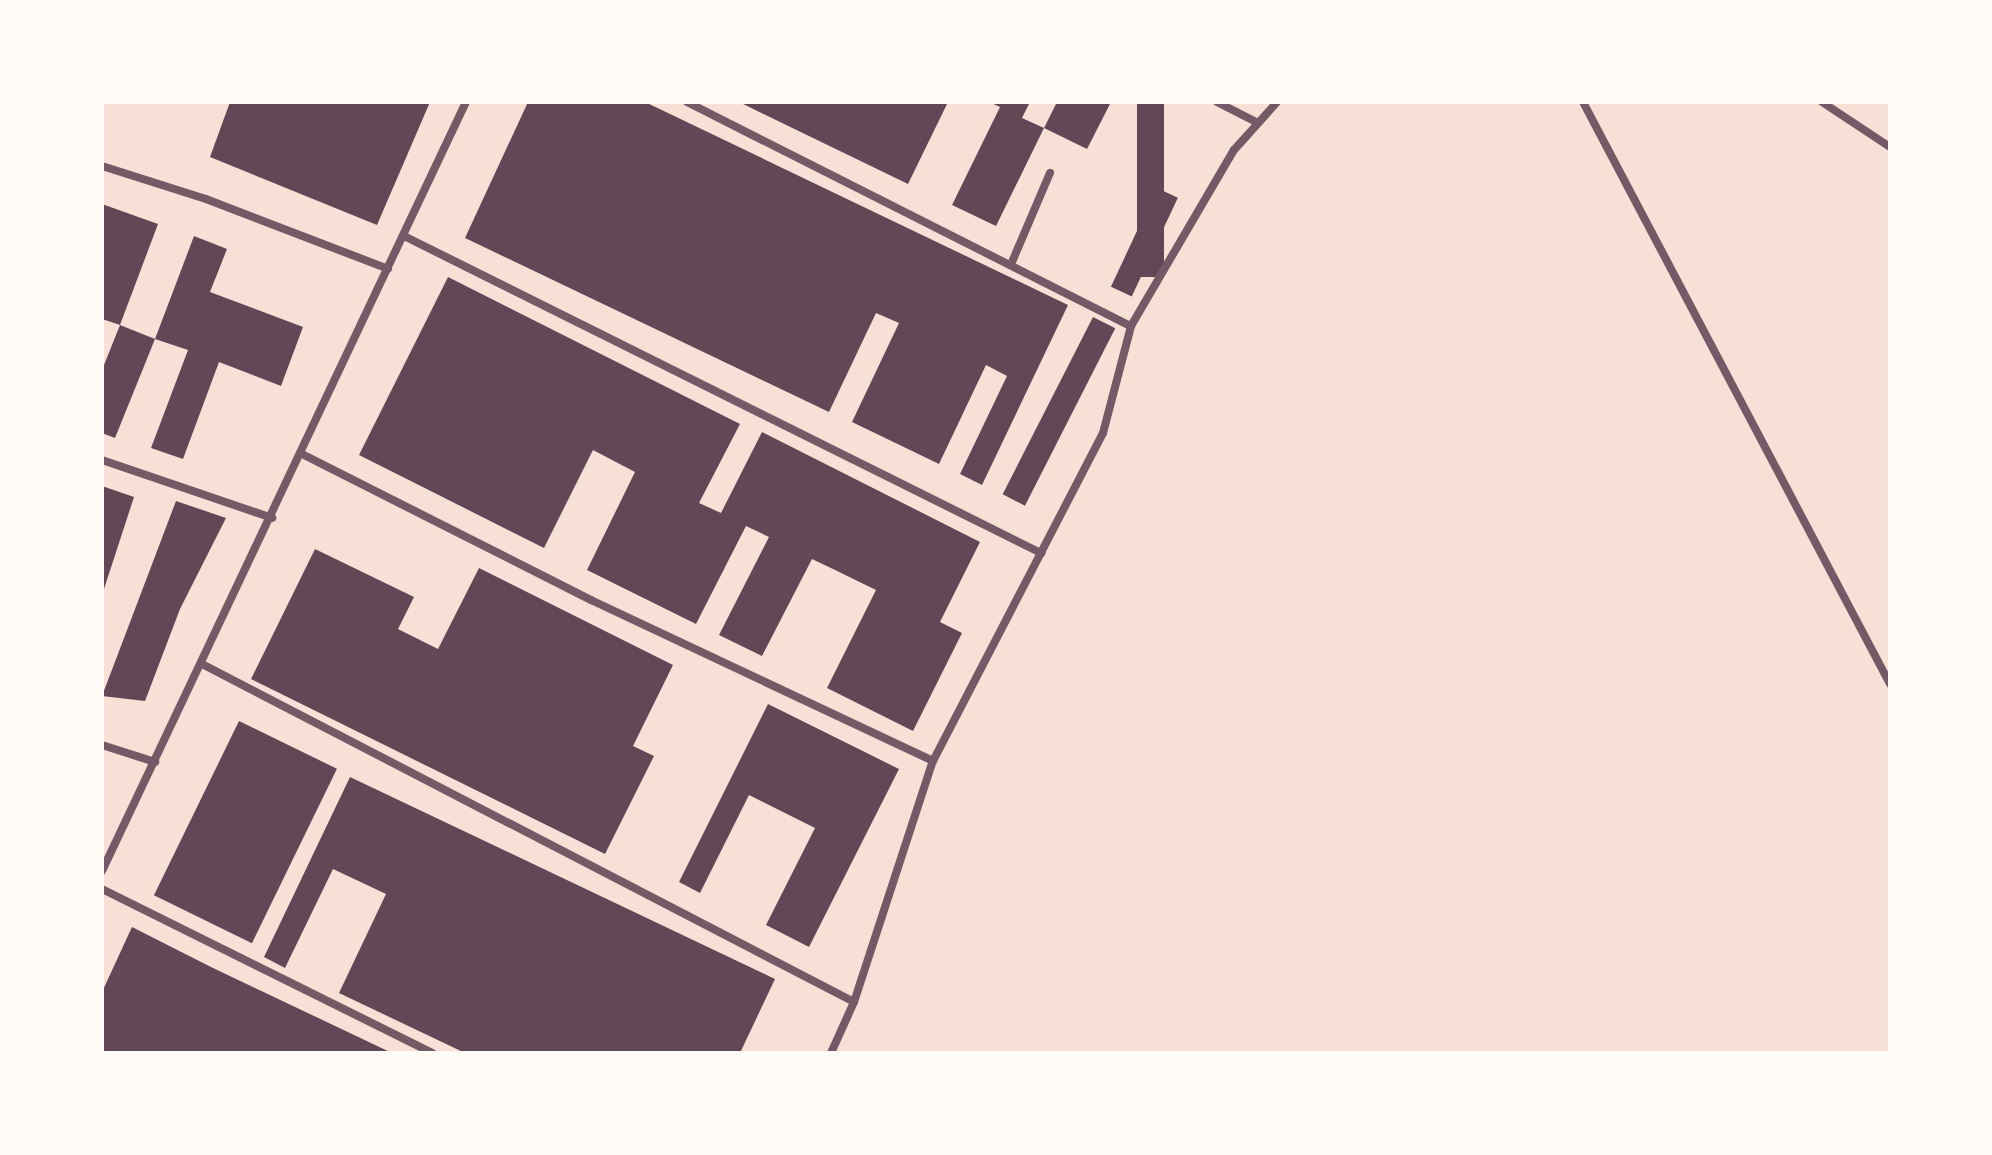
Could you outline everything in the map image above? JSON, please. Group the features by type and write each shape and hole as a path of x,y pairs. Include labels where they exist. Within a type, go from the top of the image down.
{"street":[{"path":"102,871 272,518 466,102"},
{"path":"687,102 1012,262 1131,326"},
{"path":"1217,102 1256,122"},
{"path":"831,1053 854,1002 933,761 1110,417 1131,326 1234,150 1277,102"},
{"path":"1583,102 1890,684"},
{"path":"1822,102 1890,147"},
{"path":"102,166 206,199 388,269"},
{"path":"1012,262 1050,173"},
{"path":"404,236 1041,553"},
{"path":"302,454 591,600 933,761"},
{"path":"102,460 272,518"},
{"path":"202,664 854,1002"},
{"path":"102,745 155,762"},
{"path":"102,889 433,1053"}],"building":[{"path":"230,102 430,102 377,225 210,157"},
{"path":"528,102 645,102 1068,305 982,485 960,474 1007,376 986,365 939,464 852,422 899,323 876,313 829,412 465,238"},
{"path":"739,102 948,102 908,184"},
{"path":"989,102 1030,102 1022,118 1044,128 996,226 952,205 1000,107"},
{"path":"1057,102 1111,102 1087,149 1044,128"},
{"path":"1137,102 1164,102 1164,277 1137,277"},
{"path":"1157,188 1178,198 1132,297 1111,287"},
{"path":"102,204 158,224 120,325 102,319"},
{"path":"194,236 227,249 210,292 303,327 281,386 219,362 183,459 151,448 188,350 155,339"},
{"path":"448,277 740,424 699,503 721,513 762,432 980,542 940,622 962,633 913,731 827,688 876,590 812,559 762,656 719,635 769,537 746,526 696,624 587,570 635,472 593,450 544,548 359,455"},
{"path":"1093,317 1115,328 1025,506 1003,494"},
{"path":"120,325 155,339 115,438 102,433 102,370"},
{"path":"102,486 134,497 103,592 102,592"},
{"path":"176,501 226,518 180,609 145,701 102,696"},
{"path":"315,549 414,597 398,629 438,649 479,568 673,665 633,746 654,756 605,854 251,679"},
{"path":"768,704 899,769 809,947 766,925 815,828 749,795 700,893 679,882"},
{"path":"239,721 337,769 252,943 154,895"},
{"path":"350,777 775,979 740,1053 465,1053 339,993 386,894 333,869 285,968 264,957"},
{"path":"132,927 392,1053 102,1053 102,992"}]}
